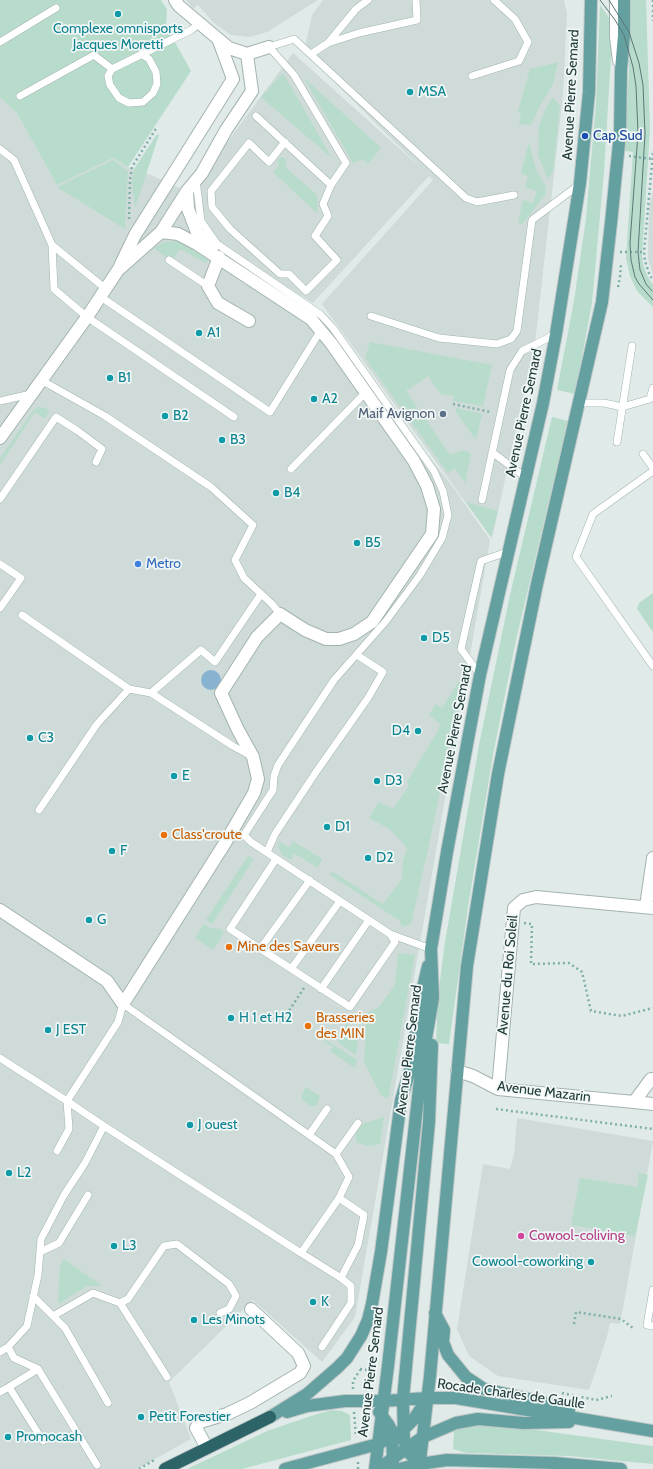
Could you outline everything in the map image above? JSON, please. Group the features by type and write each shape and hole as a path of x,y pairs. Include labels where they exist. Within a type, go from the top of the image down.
{"highway":[{"path":"165,1469 270,1417"}],"main road":[{"name":"Avenue Pierre Semard","path":"375,1469 422,1062 433,998 431,949 447,852 480,675 543,403 556,334 580,184 589,92 591,0"},
{"path":"420,1466 467,966 498,774 536,584 602,302 620,133 624,0"},
{"path":"270,1417 307,1394 337,1368 347,1358 368,1320 382,1244 401,1100 411,1067 421,996 431,949"},
{"path":"420,1466 406,1448 403,1399 429,1122 433,998"},
{"path":"435,1312 444,1330 443,1342 448,1355 466,1377 484,1389 547,1403 594,1421"},
{"path":"285,1469 378,1444 392,1437 404,1430 421,1410 427,1398"},
{"name":"Rocade Charles de Gaulle","path":"270,1417 307,1406 345,1401 456,1398 653,1430"},
{"path":"362,1401 373,1407 382,1415 388,1424 392,1432 393,1463"},
{"path":"379,1469 393,1463 406,1448 423,1437 456,1423 478,1419 523,1423 594,1421"},
{"path":"435,1469 447,1460"},
{"path":"399,1469 447,1460 554,1463 621,1469"}],"street":[{"path":"175,0 219,41 229,48 247,54 269,47"},
{"path":"616,0 616,37 621,70"},
{"path":"0,438 87,317 118,270 134,235 233,79 219,41"},
{"path":"118,270 161,232 187,191 196,180 252,91 247,54"},
{"path":"187,191 188,209 197,232 219,257"},
{"path":"0,910 108,981 123,1004 225,843 254,793 258,779 253,757 238,730 221,693 257,637 280,614 305,630 326,639 340,639 354,634 372,622 432,534 434,509 427,486 414,461 321,330 311,319 219,257 178,234 161,232"},
{"path":"219,257 208,286 218,302 249,321"},
{"path":"650,907 653,858"},
{"name":"Avenue du Roi Soleil","path":"498,1089 514,908 523,900 536,897 650,907"},
{"name":"Avenue Mazarin","path":"457,1071 473,1076 498,1089 653,1104"},
{"path":"634,1102 651,1079 653,1079"},
{"path":"207,1448 196,1428 200,1422 227,1414 250,1403 300,1373 304,1366 298,1353 251,1309"}],"lane":[{"path":"328,43 356,9 368,0"},
{"path":"311,54 328,43 359,33 417,20 416,0"},
{"path":"472,76 519,61 528,42 515,19 494,0"},
{"path":"0,42 56,8"},
{"path":"142,54 149,59 156,72 157,84 153,93 143,102 129,103 119,98 110,85 108,76 112,69 142,54 191,30 200,23"},
{"path":"285,142 269,162 249,143 211,191 212,207 230,229 280,274 289,274 306,290 337,260 315,236 328,216 323,204 331,185 346,163 294,75 269,47 294,39 466,198 477,202 514,195"},
{"path":"20,96 94,55 112,69"},
{"path":"256,116 331,185"},
{"path":"0,149 14,160 52,245 54,289 87,317 234,417"},
{"path":"196,180 201,221 217,244 321,315 333,328 434,471 443,491 448,515 442,538 420,575 386,621 334,680 278,766 274,776 273,790 244,835 251,842 276,859 390,934 431,949"},
{"path":"371,316 439,338 497,344 511,339 517,331 532,220 580,184"},
{"path":"52,245 103,293 270,412 321,330"},
{"path":"169,260 208,286"},
{"path":"482,500 510,370 522,351 556,334"},
{"path":"617,442 632,346"},
{"path":"41,380 105,416 211,486 253,525 235,560 244,578 272,604 280,614"},
{"path":"578,403 604,403 622,407 650,399 653,388"},
{"path":"291,469 365,393"},
{"path":"0,401 31,394"},
{"path":"0,499 56,417 102,449 96,462"},
{"path":"492,452 525,478"},
{"path":"643,454 653,469 593,514 576,556 653,666"},
{"path":"480,675 461,649 481,561 508,552"},
{"path":"0,564 21,578 0,608"},
{"path":"151,693 201,650 215,662 261,594"},
{"path":"22,615 129,689 151,693 233,746 253,757"},
{"path":"267,852 280,828 316,772 368,698 383,672 357,655"},
{"path":"39,810 97,724 129,689"},
{"path":"276,859 230,929 260,949 350,1007 395,942 390,934"},
{"path":"260,949 310,880"},
{"path":"291,969 340,901"},
{"path":"321,989 369,920"},
{"path":"57,1151 69,1129 67,1101 118,1022 123,1004 336,1154 349,1177 339,1198 301,1253"},
{"path":"0,1058 341,1278 350,1286 351,1303 322,1347"},
{"path":"309,1134 327,1109"},
{"path":"336,1154 358,1123"},
{"path":"0,1352 8,1347 27,1326 42,1239 64,1195 85,1163 104,1126"},
{"path":"40,1252 59,1243 88,1195"},
{"path":"339,1198 364,1215 358,1245 341,1278"},
{"path":"120,1303 128,1299 164,1246 177,1244 229,1284 236,1296 229,1309 220,1313"},
{"path":"653,1290 647,1325 653,1326"},
{"path":"53,1316 94,1293 120,1303 167,1377"},
{"path":"33,1296 65,1328 108,1403"},
{"path":"8,1347 14,1358 38,1369 98,1466"},
{"path":"0,1392 38,1369"},
{"path":"10,1387 43,1441"}],"path":[{"path":"652,0 653,21"},
{"path":"134,235 128,229 132,167 157,127"},
{"path":"653,153 644,252 645,261 650,276 653,279"},
{"path":"625,252 644,252"},
{"path":"453,404 501,415"},
{"path":"512,922 532,924 531,964 569,963 582,972 591,1011 622,1016 653,1008"},
{"path":"281,1023 309,980"},
{"path":"496,1109 653,1129"},
{"path":"574,1324 576,1312 622,1319 633,1328"},
{"path":"357,1366 360,1370 373,1371"},
{"path":"354,1417 356,1440"}],"shaded area":[{"path":"186,0 318,0 267,32 250,37 231,35 214,23 198,5 193,9"},
{"path":"323,0 564,0 567,14 563,95 535,343 492,539 322,304 433,180 429,176 313,303 255,267 222,244 207,226 201,204 201,186 206,171 293,53 422,169 304,52 312,15"},
{"path":"0,96 17,113 57,185 113,158 128,167 153,176 190,193 193,212 217,250 266,281 320,320 450,483 490,540 355,1317 322,1362 253,1300 169,1382 191,1439 137,1469 0,1469"},
{"path":"653,191 653,275 648,259 649,206"},
{"path":"517,1118 653,1141 620,1324 610,1323 607,1337 589,1390 498,1376 469,1356 457,1329 483,1164 510,1169 514,1154"}],"green space":[{"path":"0,0 161,0 167,9 166,26 191,71 128,167 113,158 57,185 17,113 0,97"},
{"path":"630,0 646,0 650,129 642,255 643,265 653,285 653,307 637,291 630,276 626,258 633,152 625,151 629,69"},
{"path":"600,5 613,23 604,172 592,303 575,394 557,390 574,301 586,218 596,103"},
{"path":"558,62 553,84 539,107 531,125 519,124 521,115 518,111 530,69"},
{"path":"283,73 332,158 261,97"},
{"path":"304,78 381,148 368,164 362,159 353,163"},
{"path":"553,97 560,106 553,171 548,179 538,155 539,126 545,110"},
{"path":"157,134 159,135 135,208 132,185 134,169"},
{"path":"529,142 536,170 545,185 546,194 522,224 518,223 523,200 533,203 537,191 525,187 528,177 521,173"},
{"path":"282,157 287,162 285,167 317,195 317,213 273,172 279,165 277,162 279,158"},
{"path":"113,160 128,171 125,229 57,187"},
{"path":"165,242 181,242 208,260 206,263 180,249 172,260 154,248"},
{"path":"370,342 492,365 483,406 453,401 454,396 441,394 428,376 406,391 450,455 461,451 466,451 471,454 465,483 455,468 448,473 365,358"},
{"path":"37,407 46,408 49,412 45,419 35,412 0,465 0,458"},
{"path":"456,408 482,414 476,440 456,412"},
{"path":"552,417 568,421 516,640 493,755 468,907 449,1044 436,1043 438,996 445,942 479,745 510,595"},
{"path":"466,502 498,511 491,537"},
{"path":"653,593 653,632 637,609 639,603"},
{"path":"459,681 462,685 411,924 402,927 400,921 329,874 333,872 383,904 402,879 403,860 407,850 404,844 388,828 369,818 379,802 393,809 409,786 407,781 439,729 440,724 429,715 436,704 442,708"},
{"path":"279,841 289,848 293,841 322,859 318,868 294,853 291,860 282,855 278,846"},
{"path":"248,856 254,859 212,924 206,920"},
{"path":"204,924 210,928 221,929 224,933 213,950 195,938"},
{"path":"398,953 415,955 388,1099 380,1094 364,1062 366,1025 363,1022 367,1013 379,1007 395,985"},
{"path":"347,1023 354,1031 358,1041 356,1055 338,1042"},
{"path":"326,1040 357,1060 355,1068 330,1051 333,1047 323,1041"},
{"path":"306,1087 320,1096 317,1105 311,1106 302,1100 302,1094"},
{"path":"384,1117 380,1144 369,1146 358,1143 356,1140 356,1132 362,1124"},
{"path":"639,1173 648,1175 635,1236 571,1225 580,1178 638,1187"},
{"path":"64,1259 102,1286 87,1286 58,1303 60,1265"},
{"path":"332,1410 342,1411 350,1415 351,1440 242,1469 187,1469 267,1431"},
{"path":"493,1424 653,1446 653,1464 569,1456 466,1453 453,1449 454,1429 470,1425"}],"water":[{"path":"211,670 218,673 221,680 218,687 211,690 204,687 201,680 204,673"}],"tram line":[{"path":"600,0 624,35 633,67 636,86 638,133 630,243 631,260 635,277 653,300"},
{"path":"609,0 629,32 639,63 643,85 645,134 638,252 640,270 646,284 652,291"}],"place":[{"name":"Complexe omnisports Jacques Moretti","path":"118,14"},
{"name":"MSA","path":"410,92"},
{"name":"Cap Sud","path":"585,136"},
{"name":"A1","path":"199,333"},
{"name":"B1","path":"110,378"},
{"name":"A2","path":"314,399"},
{"name":"Maif Avignon","path":"443,414"},
{"name":"B2","path":"165,416"},
{"name":"B3","path":"222,440"},
{"name":"B4","path":"276,493"},
{"name":"B5","path":"357,543"},
{"name":"Metro","path":"138,564"},
{"name":"D5","path":"424,638"},
{"name":"D4","path":"418,731"},
{"name":"C3","path":"30,738"},
{"name":"E","path":"174,776"},
{"name":"D3","path":"377,781"},
{"name":"D1","path":"327,827"},
{"name":"Class'croute","path":"164,835"},
{"name":"F","path":"112,851"},
{"name":"D2","path":"368,858"},
{"name":"G","path":"89,920"},
{"name":"Mine des Saveurs","path":"229,947"},
{"name":"H 1 et H2","path":"231,1018"},
{"name":"Brasseries des MIN","path":"308,1026"},
{"name":"J EST","path":"48,1030"},
{"name":"J ouest","path":"190,1125"},
{"name":"L2","path":"9,1173"},
{"name":"Cowool-coliving","path":"521,1236"},
{"name":"L3","path":"114,1246"},
{"name":"Cowool-coworking","path":"591,1262"},
{"name":"K","path":"313,1302"},
{"name":"Les Minots","path":"194,1320"},
{"name":"Petit Forestier","path":"141,1417"},
{"name":"Promocash","path":"8,1437"}]}
